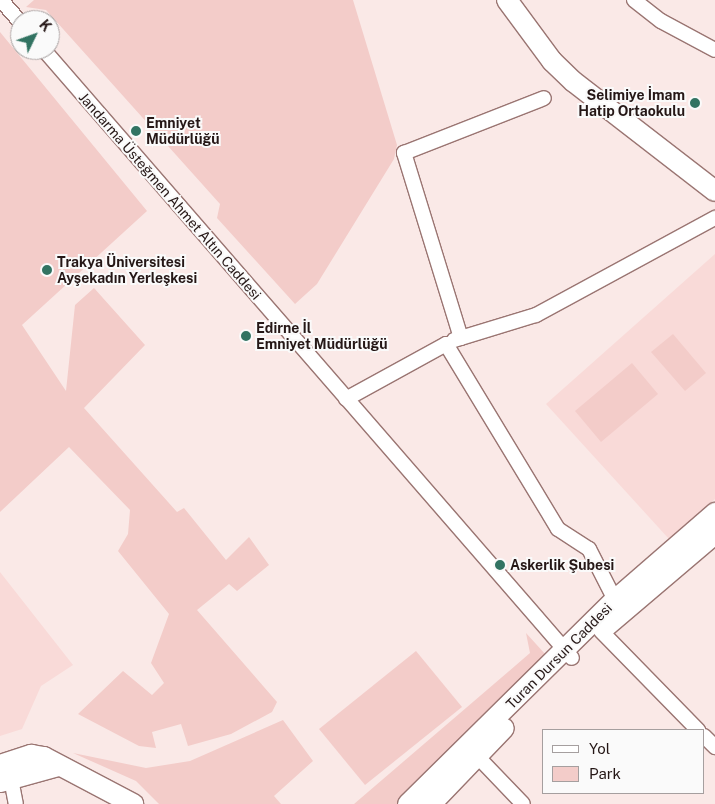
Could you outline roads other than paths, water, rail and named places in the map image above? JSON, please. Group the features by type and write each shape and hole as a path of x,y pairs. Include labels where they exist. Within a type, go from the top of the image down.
{"main road":[{"path":"507,0 552,61 574,82 713,188"},
{"name":"Turan Dursun Caddesi","path":"431,804 477,756 615,600 715,513"},
{"name":"Turan Dursun Caddesi","path":"408,804 568,654 601,631 715,534"},
{"path":"4,776 31,755 89,777 133,804"}],"street":[{"path":"1,0 10,10"},
{"path":"634,0 661,21 715,50"},
{"name":"Jandarma Üsteğmen Ahmet Altın Caddesi","path":"53,60 568,654"},
{"path":"462,338 404,152 544,98"},
{"path":"346,399 446,344 536,315 715,218"},
{"path":"446,344 558,529 589,549 615,600"},
{"path":"601,631 697,729"},
{"path":"705,737 715,747"},
{"path":"477,756 523,804"},
{"path":"4,776 16,804"}],"place":[{"name":"Selimiye İmam Hatip Ortaokulu","path":"695,103"},
{"name":"Emniyet Müdürlüğü","path":"136,131"},
{"name":"Trakya Üniversitesi Ayşekadın Yerleşkesi","path":"47,270"},
{"name":"Edirne İl Emniyet Müdürlüğü","path":"246,336"},
{"name":"Askerlik Şubesi","path":"500,565"}]}
